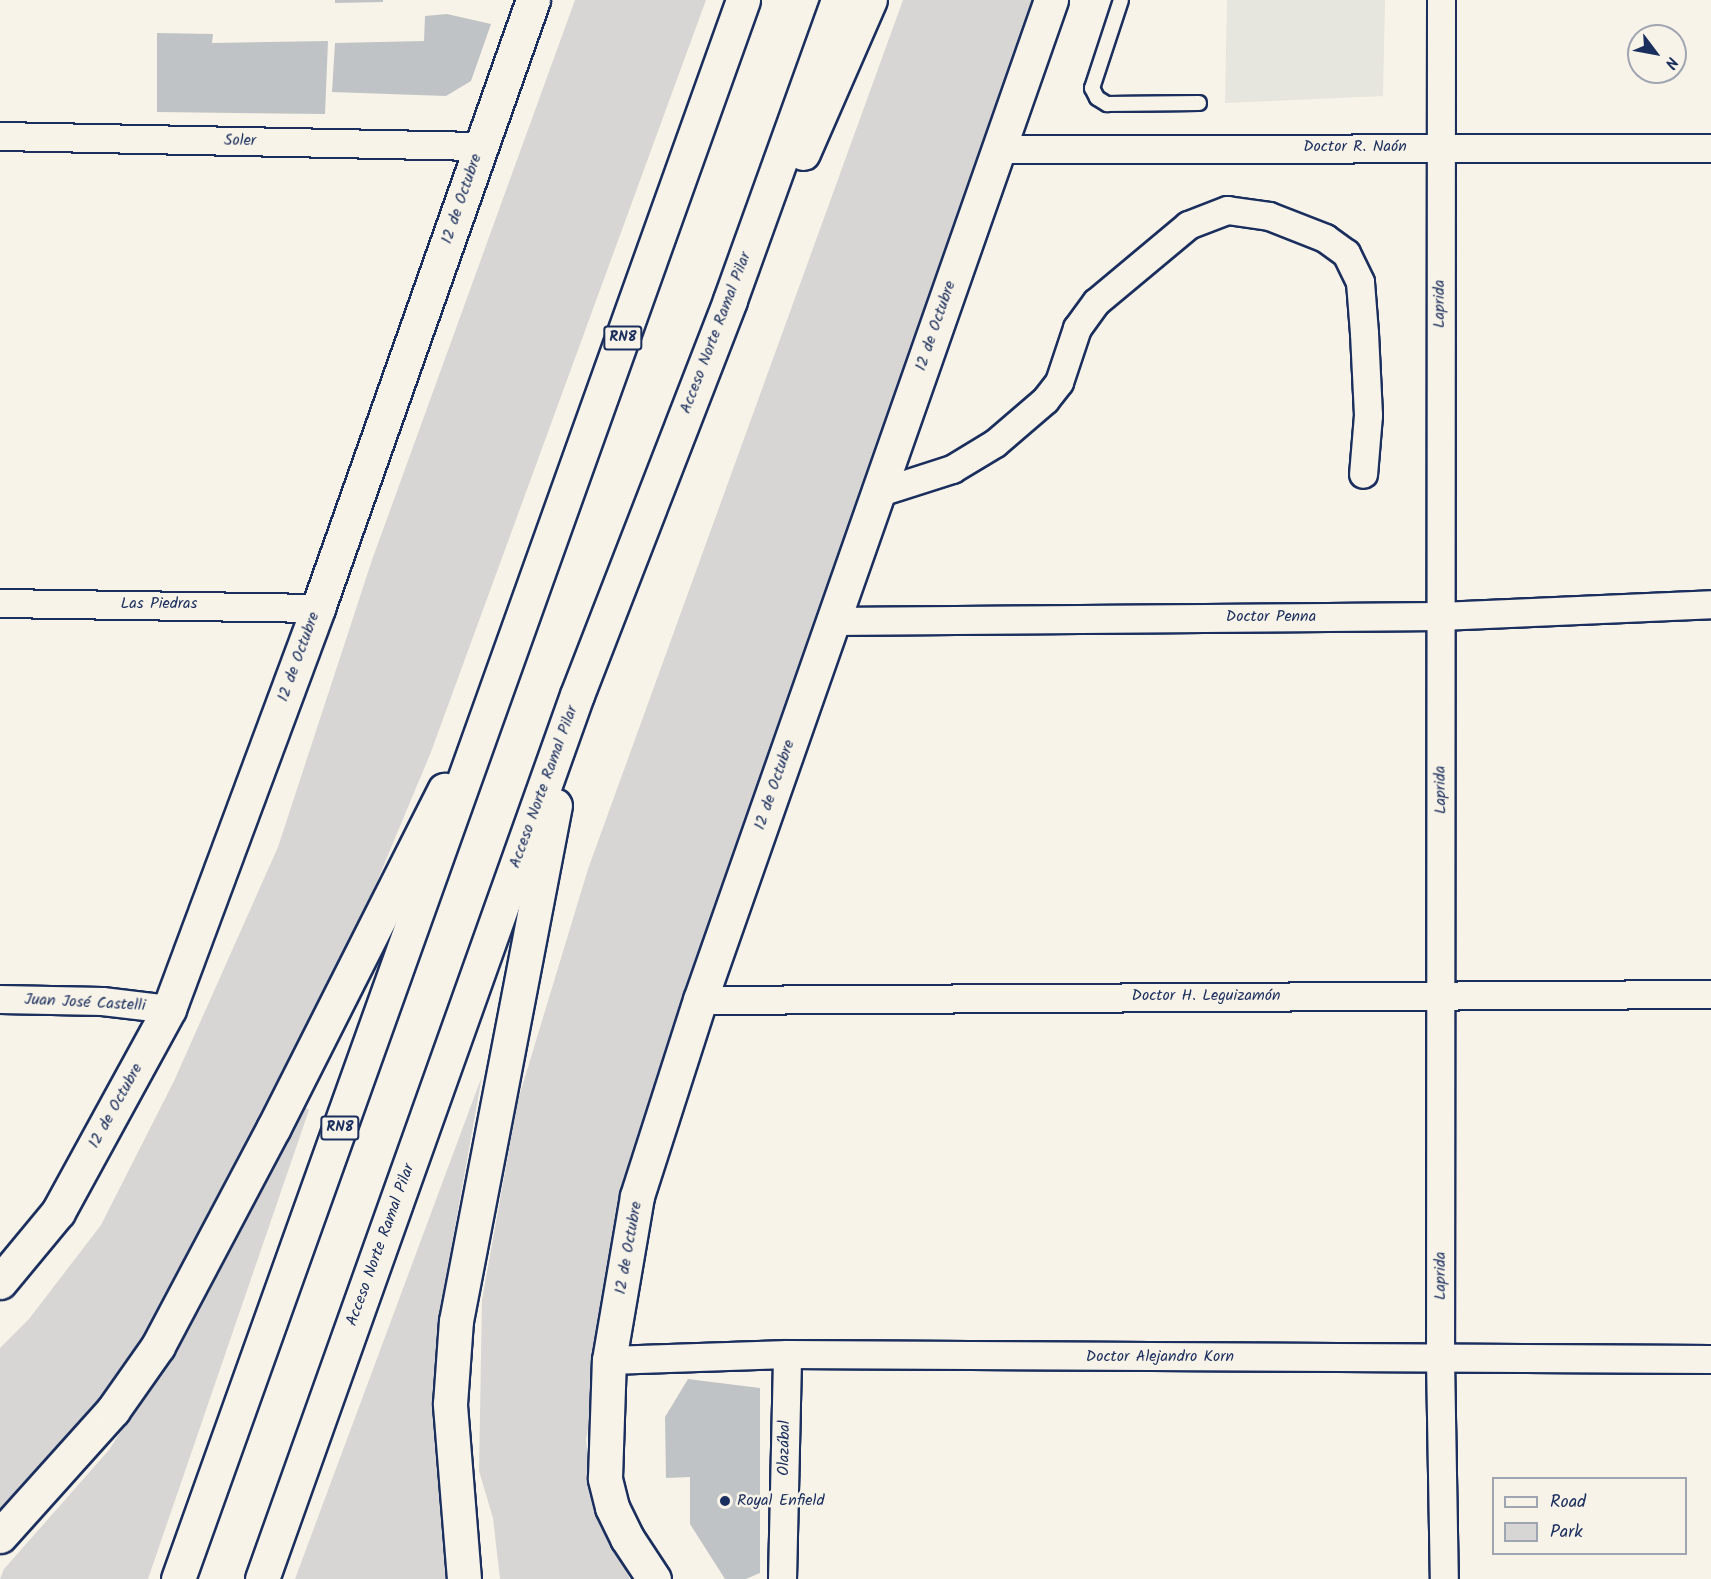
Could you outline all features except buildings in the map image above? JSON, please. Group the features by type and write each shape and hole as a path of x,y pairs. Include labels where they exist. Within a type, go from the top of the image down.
{"main road":[{"name":"12 de Octubre","path":"0,1282 58,1212 170,1009 318,608 533,0"},
{"name":"RN8","path":"178,1579 743,0"},
{"name":"Acceso Norte Ramal Pilar","path":"262,1579 577,695 730,300 838,0"},
{"path":"730,300 825,107 870,0"},
{"name":"12 de Octubre","path":"654,1579 622,1528 605,1478 609,1360 637,1196 700,1000 831,621 1051,0"},
{"path":"0,1536 112,1410 158,1346 502,677"},
{"path":"464,1579 450,1404 456,1322 577,695"}],"street":[{"name":"Laprida","path":"1441,0 1440,616 1443,994 1440,1359 1444,1579"},
{"name":"Soler","path":"0,136 480,146"},
{"name":"Doctor R. Naón","path":"999,149 1711,148"},
{"path":"877,493 952,469 995,443 1045,400 1059,382 1077,328 1096,302 1188,225 1227,210 1269,216 1325,238 1346,253 1360,282 1364,333 1368,415 1363,474"},
{"name":"Las Piedras","path":"0,603 318,608"},
{"name":"Doctor Penna","path":"831,621 1440,616 1711,604"},
{"name":"Doctor H. Leguizamón","path":"700,1000 1711,994"},
{"name":"Juan José Castelli","path":"0,999 102,1001 170,1009"},
{"name":"Doctor Alejandro Korn","path":"609,1360 788,1354 1711,1359"},
{"name":"Olazábal","path":"782,1579 788,1354"}],"lane":[{"path":"1120,0 1092,88 1097,98 1107,104 1199,103"}],"shaded area":[{"path":"1227,0 1385,0 1383,96 1225,103"}],"green space":[{"path":"575,0 706,0 431,752 317,1025 145,1349 0,1514 0,1348 29,1319 101,1225 174,1081 278,847 372,560"},
{"path":"903,0 1041,0 631,1184 586,1440 597,1517 630,1579 500,1579 493,1518 479,1471 482,1300 518,1100 588,869"},
{"path":"482,1076 452,1244 440,1343 446,1579 295,1579"},
{"path":"301,1105 309,1110 148,1579 0,1579 4,1569 109,1450 155,1376"}],"place":[{"name":"Royal Enfield","path":"725,1501"}]}
